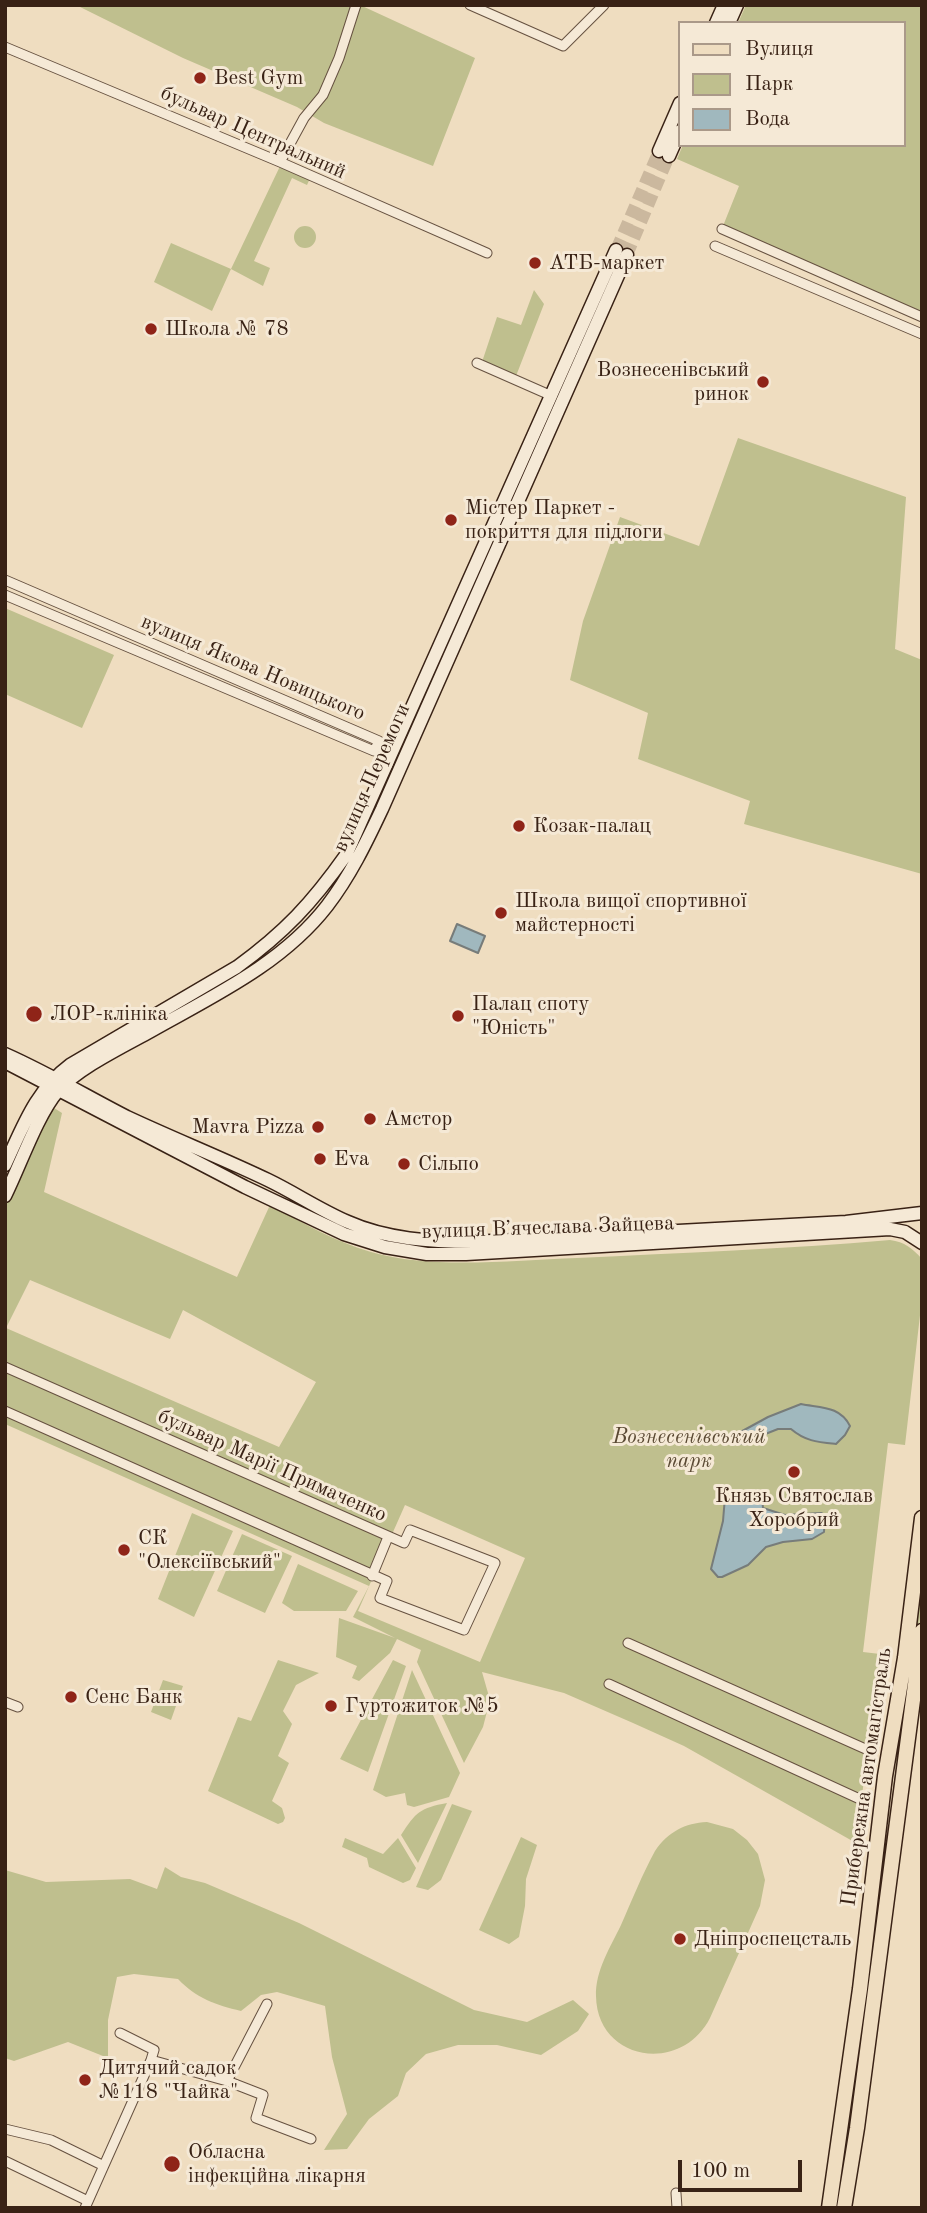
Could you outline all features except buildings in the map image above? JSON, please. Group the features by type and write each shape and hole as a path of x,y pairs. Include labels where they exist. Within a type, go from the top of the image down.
{"main road":[{"path":"718,21 733,6"},
{"path":"678,109 664,154 678,134"},
{"name":"вулиця Перемоги","path":"5,1165 39,1096 57,1084 264,965 291,944 333,898 358,860 382,809 622,252 552,396 346,855 306,907 279,934 237,967 70,1065 57,1084 5,1196"},
{"path":"323,887 327,896 333,898"},
{"path":"306,907 316,909 317,918"},
{"name":"вулиця Вʼячеслава Зайцева","path":"5,1054 245,1187 344,1234 386,1247 426,1254 505,1253 890,1229 905,1232 922,1243"},
{"name":"вулиця Вʼячеслава Зайцева","path":"5,1062 268,1180 350,1223 432,1242 485,1242 819,1223 922,1213"},
{"name":"Прибережна автомагістраль","path":"829,2208 885,1776 905,1658 922,1518"},
{"name":"Прибережна автомагістраль","path":"844,2208 857,2128 922,1631"},
{"path":"879,1835 883,1841 896,1839"},
{"path":"875,1861 882,1852 888,1852 893,1857"},
{"path":"841,2125 846,2130 857,2128"},
{"path":"838,2146 845,2140 851,2141 854,2147"}],"street":[{"path":"280,162 304,118 323,95 339,58 356,5"},
{"path":"470,5 563,46 604,5"},
{"name":"бульвар Центральний","path":"5,47 280,162 486,253"},
{"path":"722,229 922,317"},
{"path":"715,246 922,334"},
{"path":"477,363 552,396"},
{"name":"вулиця Якова Новицького","path":"5,580 379,741 374,751 5,595"},
{"name":"бульвар Марії Примаченко","path":"5,1367 388,1537 372,1576"},
{"path":"5,1410 387,1581 380,1598 464,1630 495,1563 410,1530 404,1543 388,1537"},
{"path":"628,1643 870,1751"},
{"path":"609,1684 864,1801"},
{"path":"5,1702 18,1707"},
{"path":"227,2081 267,2004"},
{"path":"5,2161 86,2204 154,2050 120,2033"},
{"path":"150,2060 227,2081 263,2095 256,2118 311,2139"},
{"path":"24,2132 29,2120"},
{"path":"5,2129 51,2140 103,2165"},
{"path":"676,2193 677,2208"}],"green space":[{"path":"76,5 360,5 475,58 433,166 324,123 297,107 183,58"},
{"path":"746,5 922,5 922,315 723,226 739,186 677,159 682,147 906,147 906,21 739,21"},
{"path":"282,162 311,176 307,185 292,178 254,261 270,268 263,286 231,269"},
{"path":"305,226 313,229 316,237 313,245 305,248 297,245 294,237 297,229"},
{"path":"171,243 231,269 212,311 154,282"},
{"path":"534,290 544,304 516,376 482,362 497,317 521,325"},
{"path":"738,438 906,497 895,649 922,660 922,874 744,824 750,801 638,759 648,713 570,680 583,621 620,517 699,546"},
{"path":"5,608 114,655 82,728 5,694"},
{"name":"Вознесенівський парк","path":"51,1106 62,1113 44,1192 237,1277 270,1205 358,1248 395,1258 420,1261 500,1262 890,1240 900,1242 911,1249 922,1259 922,1298 905,1445 888,1443 863,1652 880,1654 856,1843 684,1746 564,1693 482,1672 490,1700 483,1727 464,1763 417,1662 421,1650 397,1639 390,1653 359,1681 352,1678 357,1666 336,1657 339,1618 395,1638 353,1617 369,1586 5,1424 5,1207","holes":["30,1280 170,1339 183,1310 316,1382 279,1447 6,1328","405,1505 525,1558 480,1662 358,1611"]},
{"path":"192,1513 233,1531 194,1617 158,1599"},
{"path":"242,1534 292,1556 265,1613 217,1591"},
{"path":"922,1556 922,1602 891,1837 887,1836"},
{"path":"298,1564 358,1591 346,1611 294,1611 282,1603"},
{"path":"278,1660 319,1673 296,1685 283,1711 292,1724 278,1756 289,1763 272,1801 282,1808 285,1818 278,1824 208,1791 238,1717 251,1721"},
{"path":"393,1660 406,1666 368,1772 340,1759"},
{"path":"412,1670 460,1773 449,1797 414,1807 407,1805 405,1793 386,1797 373,1790"},
{"path":"163,1680 183,1686 171,1720 151,1712"},
{"path":"447,1803 418,1863 401,1835 419,1812"},
{"path":"452,1804 472,1811 441,1880 428,1890 416,1887"},
{"name":"Дніпроспецсталь","path":"707,1822 733,1829 747,1840 758,1854 765,1880 760,1906 710,2018 697,2036 680,2048 661,2053 642,2053 625,2047 610,2035 600,2018 596,1996 598,1977 655,1851 678,1830 691,1824"},
{"path":"521,1837 537,1845 526,1879 525,1906 519,1937 509,1944 479,1930"},
{"path":"345,1838 383,1854 398,1838 416,1868 410,1880 403,1883 369,1867 367,1858 342,1847"},
{"path":"880,1866 887,1866 854,2117 848,2116"},
{"path":"165,1867 181,1877 205,1883 299,1923 474,2010 527,2022 573,2000 589,2014 578,2031 541,2055 497,2045 458,2045 426,2054 406,2073 398,2096 369,2119 347,2149 324,2150 347,2114 332,2057 325,2006 277,1992 261,1995 241,2011 207,2000 178,1979 134,1974 117,1977 108,2020 108,2058 68,2042 14,2061 5,2058 5,1870 46,1882 130,1879 157,1889"}],"water":[{"path":"457,924 485,936 478,953 450,941"},
{"path":"801,1404 829,1409 841,1415 850,1426 845,1435 836,1444 812,1440 791,1429 778,1429 740,1444 735,1435 768,1417"},
{"path":"732,1490 762,1498 763,1508 785,1515 821,1513 825,1515 824,1532 812,1539 766,1547 748,1565 718,1577 711,1569 723,1521 725,1497"}],"tunnel":[{"path":"616,250 659,151"},
{"path":"627,255 669,156"}],"place":[{"name":"Best Gym","path":"200,78"},
{"name":"АТБ-маркет","path":"535,263"},
{"name":"Школа № 78","path":"151,329"},
{"name":"Вознесенівський ринок","path":"763,382"},
{"name":"Містер Паркет - покриття для підлоги","path":"451,520"},
{"name":"Козак-палац","path":"519,826"},
{"name":"Школа вищої спортивної майстерності","path":"501,913"},
{"name":"ЛОР-клініка","path":"34,1014"},
{"name":"Палац споту \"Юність\"","path":"458,1016"},
{"name":"Амстор","path":"370,1119"},
{"name":"Mavra Pizza","path":"318,1127"},
{"name":"Eva","path":"320,1159"},
{"name":"Сільпо","path":"404,1164"},
{"name":"Князь Святослав Хоробрий","path":"794,1472"},
{"name":"СК \"Олексіївський\"","path":"124,1550"},
{"name":"Сенс Банк","path":"71,1697"},
{"name":"Гуртожиток №5","path":"331,1706"},
{"name":"Дніпроспецсталь","path":"680,1939"},
{"name":"Дитячий садок №118 \"Чайка\"","path":"85,2080"},
{"name":"Обласна інфекційна лікарня","path":"172,2164"}]}
